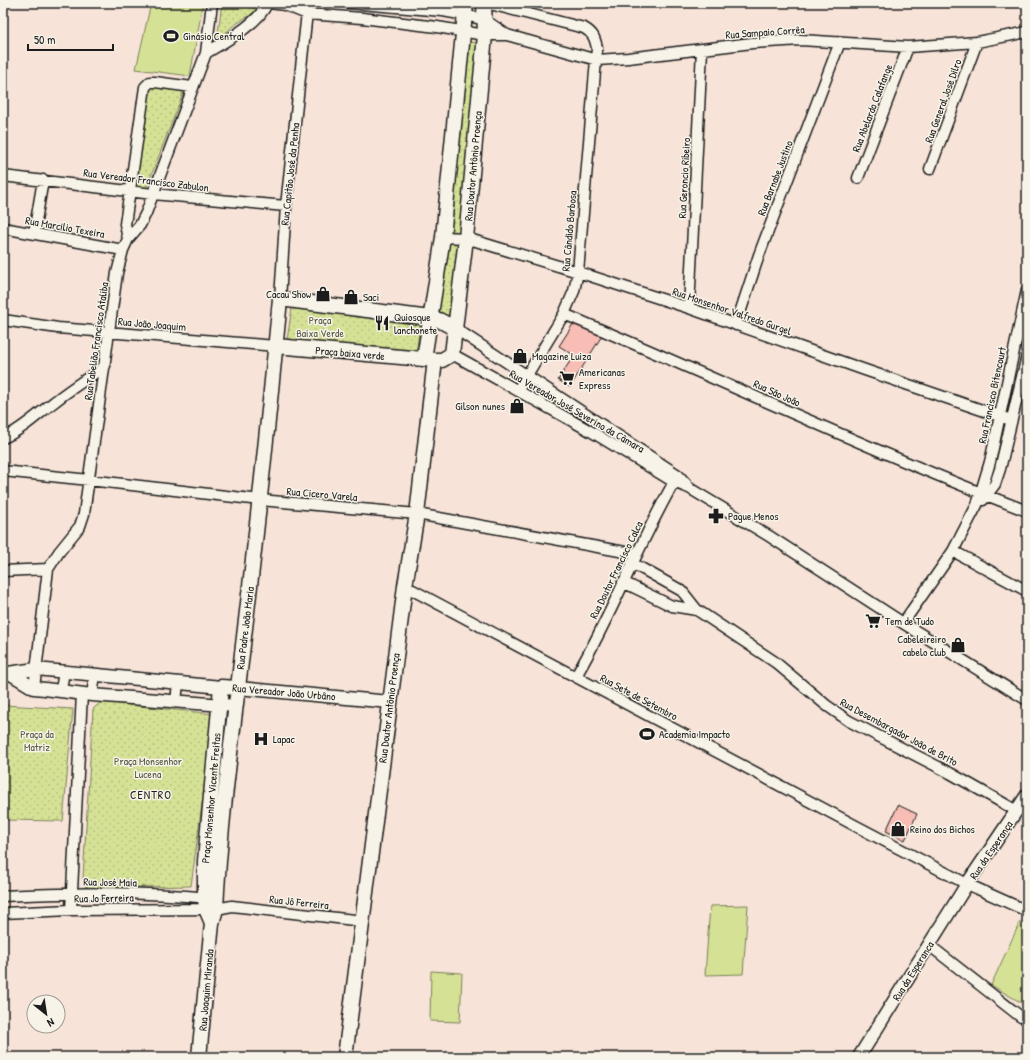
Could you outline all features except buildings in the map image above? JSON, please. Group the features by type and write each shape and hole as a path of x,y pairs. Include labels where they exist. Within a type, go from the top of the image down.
{"main road":[{"name":"Rua Doutor Antônio Proença","path":"456,329 485,35 485,3"},
{"name":"Rua Doutor Antônio Proença","path":"430,318 443,237 466,9"},
{"path":"280,299 430,318 439,320 456,329 452,354 442,360 429,360 430,318"},
{"name":"Rua Capitão José da Penha","path":"276,346 280,299"},
{"name":"Praça baixa verde","path":"276,346 429,360"},
{"name":"Rua Padre João Maria","path":"218,800 236,706 276,346"},
{"name":"Rua Doutor Antônio Proença","path":"345,1057 405,586 417,514 429,360"},
{"name":"Rua Vereador João Urbâno","path":"221,687 238,688"},
{"name":"Praça Monsenhor Vicente Freitas","path":"211,903 205,861 218,800 219,705 221,687"},
{"name":"Rua Joaquim Miranda","path":"199,1057 212,923 211,903"}],"street":[{"name":"Rua Tabelião Francisco Ataliba","path":"34,688 48,569 59,552 80,526 84,514 117,273 123,250 128,239 140,225 153,194 206,53 212,3"},
{"path":"206,53 259,17 268,3"},
{"name":"Rua Sampaio Corrêa","path":"268,3 285,5 299,3"},
{"name":"Rua Capitão José da Penha","path":"280,299 286,206 308,3"},
{"name":"Rua Sampaio Corrêa","path":"349,3 443,11 466,9 485,20 507,36"},
{"name":"Rua Cândido Barbosa","path":"485,3 584,28 591,32 595,37 597,48 578,272 574,291 564,314 518,390"},
{"name":"Rua Sampaio Corrêa","path":"285,5 307,14 362,18 437,27 485,35 507,36 597,60 702,50 752,43 801,40 908,47 977,42 1027,32"},
{"name":"Rua Barnabe Justino","path":"736,325 759,256 840,42"},
{"name":"Rua General José Dilro","path":"930,169 977,42"},
{"name":"Rua Abelardo Calafange","path":"858,178 908,47"},
{"name":"Rua Geroncio Ribeiro","path":"689,308 702,50"},
{"path":"128,239 124,224 145,87 150,82 155,82 192,87"},
{"name":"Rua Vereador Francisco Zabulon","path":"3,176 153,194 286,206"},
{"path":"34,233 42,180"},
{"name":"Rua Marcilio Texeira","path":"3,228 123,250"},
{"name":"Rua Monsenhor Valfredo Gurgel","path":"443,237 466,238 578,272 689,308 1011,420"},
{"name":"Rua Francisco Bitencourt","path":"903,623 953,551 983,494 1027,290"},
{"name":"Rua São João","path":"564,314 708,375 881,452 1027,511"},
{"name":"Rua João Joaquim","path":"3,320 58,328 276,346"},
{"name":"Rua Vereador José Severino da Câmara","path":"456,329 598,422 689,488 769,536 903,623 1027,700"},
{"name":"Rua Vereador José Severino da Câmara","path":"452,354 676,479"},
{"name":"Rua Francisco Bitencourt","path":"983,494 995,484 1027,356"},
{"path":"3,438 26,424 55,401 105,366"},
{"path":"592,432 598,422"},
{"name":"Rua Cicero Varela","path":"3,471 260,500 417,514 634,558"},
{"name":"Rua Doutor Francisco Calca","path":"576,676 603,625 634,558 676,479"},
{"path":"953,551 1027,591"},
{"name":"Rua Desembargador João de Brito","path":"634,558 682,591 697,610 774,662 826,705 849,721 950,773 1017,811"},
{"path":"3,571 48,569"},
{"name":"Rua Desembargador João de Brito","path":"623,582 672,606 697,610"},
{"name":"Rua Sete de Setembro","path":"405,586 967,884 1027,911"},
{"name":"Rua Vereador João Urbâno","path":"7,673 36,669 221,687"},
{"path":"61,690 64,671"},
{"path":"7,673 34,688"},
{"path":"71,910 87,694 95,675"},
{"path":"176,702 178,682"},
{"name":"Rua Vereador João Urbâno","path":"34,688 176,702 236,706"},
{"name":"Rua Vereador João Urbâno","path":"238,688 390,702"},
{"name":"Rua da Esperança","path":"967,884 1027,795"},
{"name":"Rua da Esperanca","path":"859,1057 967,884"},
{"name":"Rua José Maia","path":"3,896 72,893 134,894 211,903"},
{"name":"Rua Jô Ferreira","path":"211,903 363,921"},
{"name":"Rua Jo Ferreira","path":"3,913 211,903"},
{"path":"929,945 1021,1017 1027,1017"}],"green space":[{"name":"Ginásio Central","path":"151,3 203,3 190,76 136,69"},
{"path":"222,3 237,3 258,10 233,26 217,40"},
{"path":"479,42 452,321 438,314 466,43"},
{"path":"150,86 184,91 146,189 134,188"},
{"name":"Praça Baixa Verde","path":"292,308 421,321 416,352 287,340"},
{"name":"Praça Monsenhor Lucena","path":"101,702 214,714 191,886 91,888 85,886 83,878 93,709"},
{"name":"Praça da Matriz","path":"3,705 73,709 63,821 3,820"},
{"path":"748,905 743,974 705,975 710,906"},
{"path":"1020,922 1027,927 1027,1006 991,985"},
{"path":"431,971 462,973 460,1022 430,1021"}],"place":[{"name":"Ginásio Central","path":"171,36"},
{"name":"Cacau Show","path":"323,294"},
{"name":"Saci","path":"351,297"},
{"name":"Quiosque lanchonete","path":"382,323"},
{"name":"Magazine Luiza","path":"520,356"},
{"name":"Americanas Express","path":"567,378"},
{"name":"Gilson nunes","path":"517,406"},
{"name":"Pague Menos","path":"716,516"},
{"name":"Tem de Tudo","path":"873,621"},
{"name":"Cabeleireiro cabelo club","path":"958,645"},
{"name":"Academia Impacto","path":"647,734"},
{"name":"Lapac","path":"261,739"},
{"name":"Reino dos Bichos","path":"898,829"}],"district":[{"name":"CENTRO","path":"151,794"}]}
